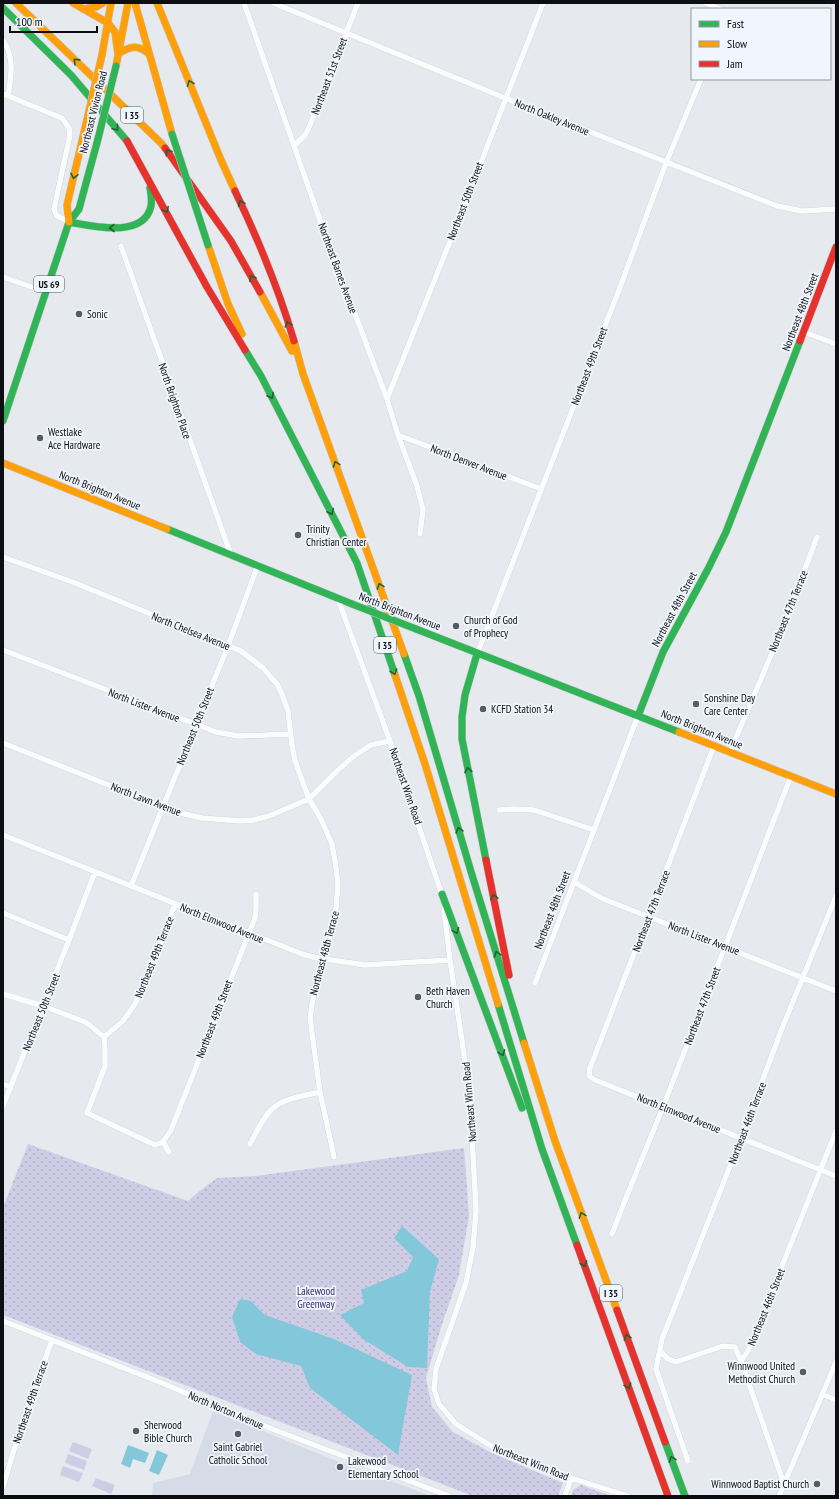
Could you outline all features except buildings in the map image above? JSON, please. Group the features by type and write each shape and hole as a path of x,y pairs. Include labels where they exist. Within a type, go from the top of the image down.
{"main road":[{"name":"I 35","path":"16,3 161,143 231,241 272,313 303,374 420,696 472,875 518,1018 555,1141 685,1496"},
{"path":"73,3 108,23 116,32 118,54 129,47 138,46 149,54"},
{"path":"83,9 96,7 103,3"},
{"name":"Northeast Vivion Road","path":"69,222 67,205 102,54 111,3"},
{"name":"Northeast Vivion Road","path":"3,421 69,222 79,209 116,66 128,3"},
{"path":"135,3 172,134 228,304 261,376"},
{"path":"157,3 221,160 249,220 265,260 288,321 303,374"},
{"name":"I 35","path":"3,8 71,75 129,143 207,287 261,376 357,563 425,764 542,1148 668,1496"},
{"path":"69,222 112,229 125,228 140,224 148,216 152,206 152,196 147,176"},
{"name":"Northeast 48th Street","path":"638,716 663,652 708,569 726,532 836,247"},
{"name":"North Brighton Avenue","path":"3,463 258,565 338,599 836,794"},
{"path":"477,654 469,674 465,690 462,712 462,739 518,1018"},
{"path":"442,894 529,1127 542,1148"}],"street":[{"name":"Northeast Barnes Avenue","path":"244,3 321,223 387,399 398,435 417,486 423,510 420,534"},
{"name":"North Oakley Avenue","path":"273,3 505,98 785,209 811,212 836,209"},
{"name":"Northeast 51st Street","path":"294,145 305,135 308,130 358,3"},
{"name":"Northeast 50th Street","path":"387,399 462,213 505,98 543,3"},
{"path":"706,3 718,8"},
{"path":"3,40 8,49 12,64 5,95 59,116 67,124 70,135 54,209 57,216 69,222"},
{"name":"Northeast 49th Street","path":"477,654 540,489 619,290 666,162 701,80"},
{"name":"North Brighton Place","path":"121,246 231,555"},
{"path":"3,277 46,292"},
{"path":"804,332 836,344"},
{"name":"North Denver Avenue","path":"398,435 540,489"},
{"name":"Northeast 47th Terrace","path":"730,752 783,627 817,537"},
{"name":"North Chelsea Avenue","path":"3,557 75,583 241,651 255,661 271,676 282,694 288,711 293,753 301,779"},
{"name":"Northeast 50th Street","path":"131,886 228,646 258,565"},
{"name":"Northeast Winn Road","path":"338,599 390,741 442,894 450,960 470,1094 476,1212 473,1248 466,1283 436,1370 434,1388 439,1404 456,1424 496,1449 571,1478 628,1496"},
{"name":"North Lister Avenue","path":"3,650 216,732 230,735 291,734"},
{"name":"Northeast 48th Street","path":"535,983 638,716"},
{"name":"North Lawn Avenue","path":"3,743 162,807 202,818 241,821 261,818 309,799 354,756 371,745 390,741"},
{"name":"Northeast 47th Terrace","path":"589,1076 590,1068 714,746"},
{"name":"Northeast 47th Street","path":"612,1234 663,1107 791,776"},
{"name":"Northeast 48th Terrace","path":"301,779 309,799 321,819 332,844 338,885 334,919 315,986 310,1018 320,1092 334,1158"},
{"path":"499,810 534,810 594,830"},
{"name":"North Elmwood Avenue","path":"3,835 302,954 322,959 365,965 450,960"},
{"name":"Northeast 50th Street","path":"3,1106 70,940 95,872"},
{"name":"North Lister Avenue","path":"574,882 601,898 836,991"},
{"name":"Northeast 49th Street","path":"164,1142 171,1130 255,918 256,894"},
{"name":"Northeast 46th Terrace","path":"688,1461 656,1369 662,1339 741,1138 781,1031 804,978 836,896"},
{"name":"Northeast 49th Terrace","path":"104,1037 123,1021 135,1004 151,969 175,904"},
{"path":"3,913 70,940"},
{"path":"3,994 44,1006 87,1023 104,1037 105,1066 87,1113 155,1145 164,1142 169,1152"},
{"name":"North Elmwood Avenue","path":"589,1076 595,1080 836,1176"},
{"path":"3,1084 10,1087"},
{"path":"250,1144 268,1113 274,1107 285,1101 320,1092"},
{"name":"Northeast 46th Street","path":"741,1361 748,1351 836,1131"},
{"name":"North Norton Avenue","path":"3,1321 156,1381 272,1429 449,1496"},
{"name":"Northeast 49th Terrace","path":"3,1487 21,1426 52,1340"},
{"path":"660,1351 665,1356 676,1362 727,1345 735,1347 784,1484"},
{"path":"780,1496 836,1362"},
{"path":"822,1394 836,1400"},
{"path":"565,1496 571,1478"}],"shaded area":[{"name":"Saint Gabriel Catholic School","path":"213,1411 329,1458 431,1496 152,1496 153,1483 190,1474"}],"green space":[{"name":"Lakewood Greenway","path":"28,1144 188,1201 217,1178 256,1176 464,1148 469,1216 459,1275 441,1327 426,1378 432,1407 453,1432 492,1453 563,1483 558,1496 473,1496 3,1315 3,1207"},
{"path":"73,1442 92,1449 88,1459 69,1451"},
{"path":"68,1454 87,1461 84,1470 65,1463"},
{"path":"63,1466 83,1473 79,1482 60,1475"},
{"path":"96,1478 115,1485 111,1494 92,1486"},
{"path":"581,1485 611,1496 571,1496 573,1490"}],"water":[{"path":"402,1226 439,1259 430,1292 427,1368 408,1367 363,1339 340,1315 364,1303 361,1290 407,1271 413,1257 394,1238"},
{"path":"240,1299 251,1301 265,1315 334,1339 412,1375 398,1455 310,1388 301,1366 256,1354 240,1342 232,1317"},
{"path":"128,1445 149,1453 145,1463 133,1459 130,1468 121,1464"},
{"path":"157,1450 168,1455 159,1475 149,1471"}],"traffic: fast":[{"path":"3,8 71,75 127,141"},
{"path":"98,139 116,66"},
{"path":"172,134 208,245"},
{"path":"3,421 69,222 79,209 98,139"},
{"path":"69,222 116,228 128,227 138,223 146,216 151,206 150,188"},
{"path":"638,716 663,652 708,569 726,532 800,341"},
{"path":"245,350 261,376 357,563 395,675"},
{"path":"167,529 352,604"},
{"path":"352,604 416,629"},
{"path":"416,629 679,732"},
{"path":"404,654 419,696 524,1043"},
{"path":"477,654 465,695 462,717 462,739 486,860"},
{"path":"442,894 522,1108"},
{"path":"498,1004 542,1149 577,1245"},
{"path":"665,1442 685,1496"}],"traffic: slow":[{"path":"16,3 165,148"},
{"path":"73,3 108,23 115,32 118,54 126,49 134,47 138,47 149,54"},
{"path":"83,9 96,7 103,3"},
{"path":"102,55 111,3"},
{"path":"116,66 128,3"},
{"path":"135,3 172,134"},
{"path":"157,3 235,191"},
{"path":"86,124 102,55"},
{"path":"69,222 67,205 86,124"},
{"path":"208,245 228,304 242,334"},
{"path":"260,292 292,351"},
{"path":"294,341 303,374 404,654"},
{"path":"3,463 167,529"},
{"path":"395,675 425,764 498,1004"},
{"path":"679,732 836,794"},
{"path":"524,1043 555,1141 617,1310"}],"traffic: jam":[{"path":"127,141 207,287 245,350"},
{"path":"165,148 231,241 260,292"},
{"path":"235,191 268,265 294,341"},
{"path":"800,341 836,247"},
{"path":"486,860 509,975"},
{"path":"577,1245 668,1496"},
{"path":"617,1310 665,1442"}],"place":[{"name":"Sonic","path":"79,314"},
{"name":"Westlake Ace Hardware","path":"40,438"},
{"name":"Trinity Christian Center","path":"298,535"},
{"name":"Church of God of Prophecy","path":"456,626"},
{"name":"Sonshine Day Care Center","path":"696,704"},
{"name":"KCFD Station 34","path":"483,709"},
{"name":"Beth Haven Church","path":"418,997"},
{"name":"Winnwood United Methodist Church","path":"803,1372"},
{"name":"Sherwood Bible Church","path":"136,1431"},
{"name":"Saint Gabriel Catholic School","path":"238,1434"},
{"name":"Lakewood Elementary School","path":"340,1467"},
{"name":"Winnwood Baptist Church","path":"817,1484"}]}
